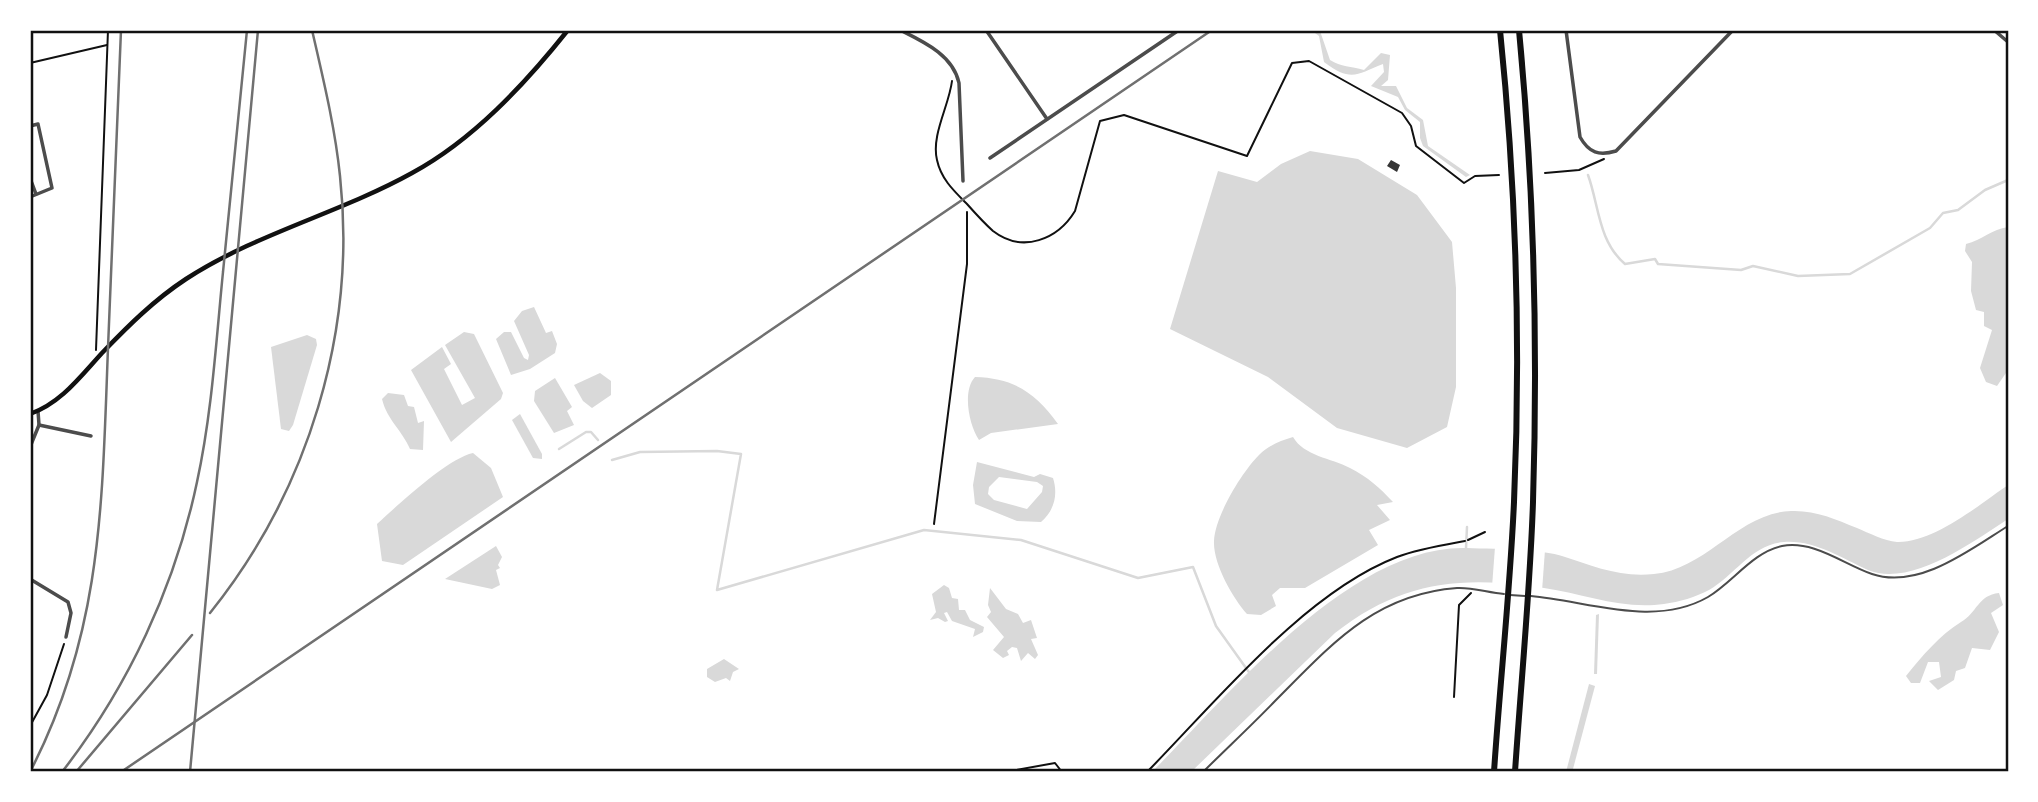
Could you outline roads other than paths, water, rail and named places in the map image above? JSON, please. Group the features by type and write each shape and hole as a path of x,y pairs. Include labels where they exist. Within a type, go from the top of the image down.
{"highway":[{"path":"1494,772 1514,504 1516,389 1511,163 1500,30"},
{"path":"1515,772 1533,505 1534,258 1519,30"}],"main road":[{"path":"30,414 63,395 147,308 197,272 393,183 443,154 485,120 568,30"}],"street":[{"path":"900,30 944,56 954,68 959,83 963,181"},
{"path":"986,30 1047,119"},
{"path":"990,158 1179,30"},
{"path":"1566,30 1580,137 1585,146 1595,153 1616,151 1733,30"},
{"path":"1994,30 2008,42"},
{"path":"2001,36 2006,30"},
{"path":"30,126 38,124 51,188 30,197"},
{"path":"30,178 36,194"},
{"path":"30,447 39,425 38,411"},
{"path":"39,425 91,436"},
{"path":"30,579 68,602 71,612 66,638"}],"lane":[{"path":"1203,772 1312,661 1354,626 1387,604 1420,594 1458,588 1564,599 1621,610 1673,610 1707,597 1766,551 1782,546 1801,544 1874,575 1913,576 1954,560 2008,526"}],"waterway":[{"path":"1588,175 1604,234 1609,245 1625,264 1655,259 1658,264 1741,270 1753,266 1798,276 1850,274 1930,228 1943,213 1958,210 1985,190 2008,180"},
{"path":"559,449 586,432 591,432 598,440"},
{"path":"612,460 640,452 717,451 741,454 717,590 924,530 1021,540 1138,578 1193,567 1216,626 1251,675"},
{"path":"1466,548 1467,527"}],"railway":[{"path":"30,772 54,720 72,668 94,565 104,459 121,30"},
{"path":"62,772 108,706 128,671 162,597 188,521 210,404 247,30"},
{"path":"190,772 258,30"},
{"path":"210,613 244,566 274,515 299,462 318,407 332,351 341,293 343,235 340,176 332,121 312,30"},
{"path":"121,772 1212,30"},
{"path":"76,772 192,635"}]}
